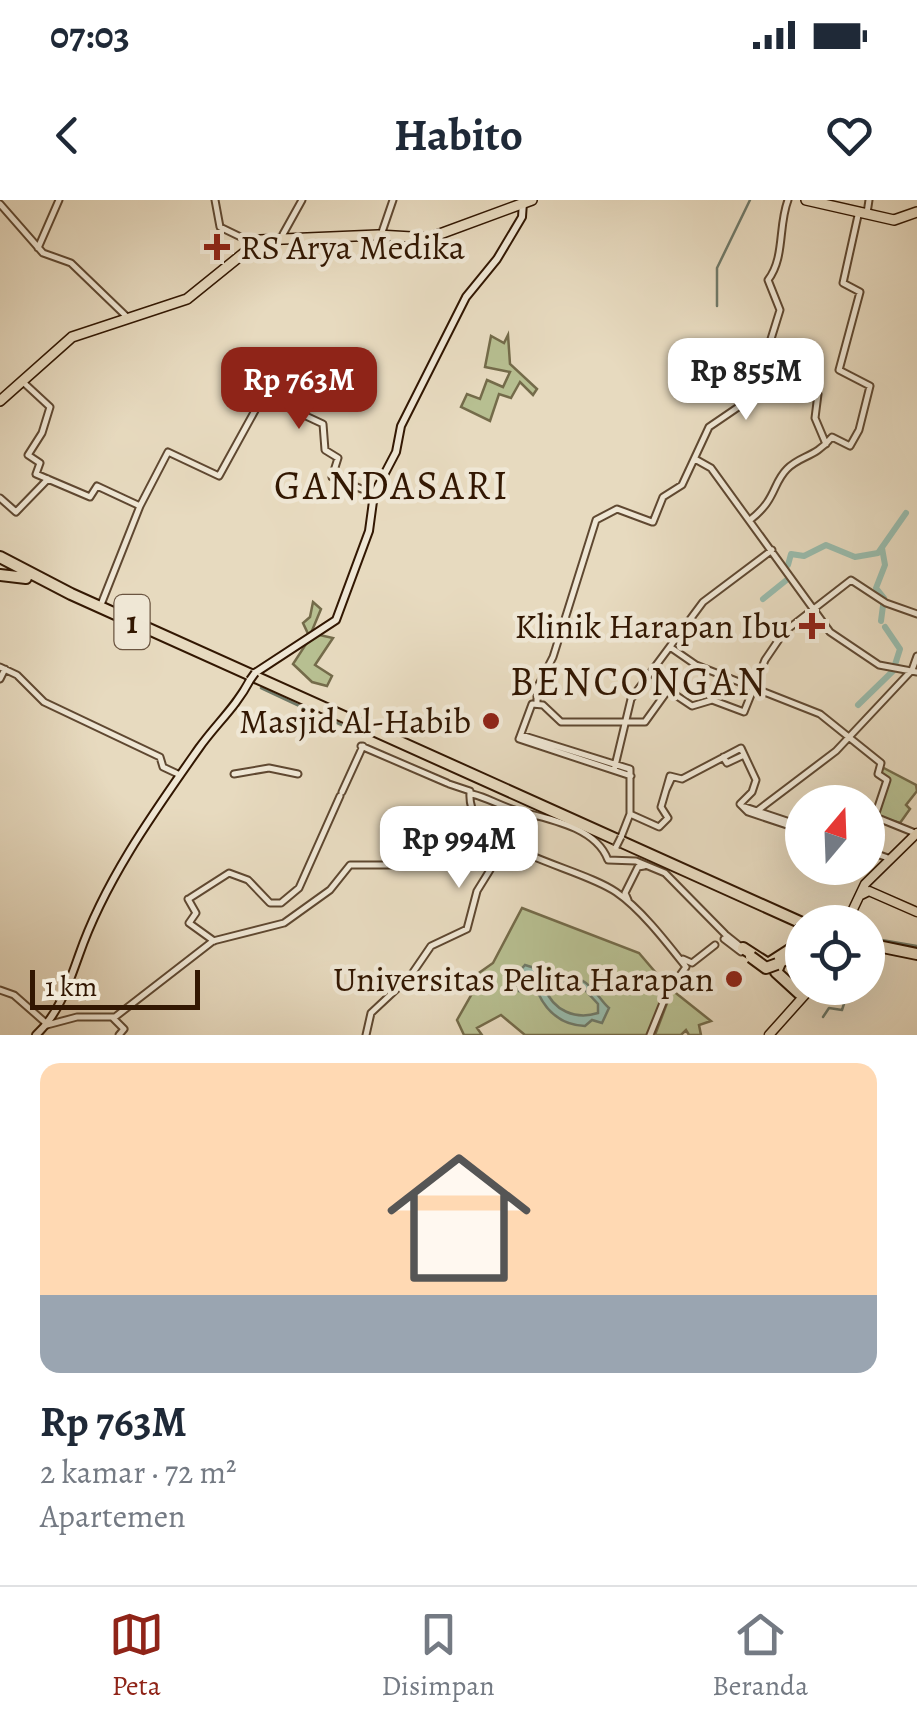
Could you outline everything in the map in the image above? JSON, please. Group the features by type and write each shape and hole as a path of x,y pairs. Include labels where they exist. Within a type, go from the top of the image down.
{"highway":[{"path":"806,200 899,218 917,211"},
{"path":"815,200 862,212"},
{"path":"0,400 72,337 181,301 203,287 252,243 283,235 425,237 526,201"},
{"name":"1","path":"0,557 785,918"},
{"name":"1","path":"0,557 46,586 785,919"},
{"path":"0,576 17,574 46,586"},
{"path":"885,945 917,951"},
{"path":"885,947 917,951"},
{"path":"743,951 768,964 785,956"},
{"path":"743,951 766,968 779,966"},
{"path":"785,961 776,972 785,981"}],"main road":[{"path":"36,1035 47,1024 102,904 180,775 240,702 252,677 335,621 369,531 374,494 436,353 478,277 501,254 508,234 524,214 526,201"},
{"path":"885,862 917,833"},
{"path":"870,885 870,890"},
{"path":"856,905 863,890 870,890 903,907"},
{"path":"857,905 866,891 917,911"},
{"path":"770,1035 796,1005"}],"street":[{"path":"38,248 59,200"},
{"path":"216,200 220,227 252,243"},
{"path":"283,235 302,200"},
{"path":"381,234 393,200"},
{"path":"520,736 551,661 597,519 618,510 653,522 660,504 682,486 709,427 753,397 780,310 768,280 778,260 780,220 788,200"},
{"path":"750,520 770,505 788,469 816,456 834,437 851,444 870,389 839,370 860,292 843,284 862,212 870,200"},
{"path":"0,204 38,248 71,264 127,317"},
{"path":"762,372 818,394 815,418 826,444"},
{"path":"20,380 50,406 44,429 28,455 40,463 36,474 89,497 97,486 140,506"},
{"path":"102,602 140,506 168,452 219,476 263,396 323,424 326,450 338,458 332,477 374,494"},
{"path":"694,459 711,468 832,634 879,665 914,671"},
{"path":"0,498 16,512 48,479"},
{"path":"614,768 628,725 629,702 702,602 772,550"},
{"path":"534,704 544,705 559,721 628,725 646,721 668,690 692,706 712,700 745,710 775,645 851,580 883,601 917,614"},
{"path":"670,647 714,672 808,708 880,763 877,774 884,780 883,785"},
{"path":"757,811 836,751 914,671 917,656"},
{"path":"0,679 2,668 44,702 163,758 164,767 180,775"},
{"path":"520,736 614,768"},
{"path":"520,736 579,759 630,772 630,814 610,860"},
{"path":"213,940 189,923 196,913 189,898 223,872 238,875 257,887 274,905 296,890 362,746 471,795 540,814 599,842 610,860"},
{"path":"630,814 659,827 668,818 662,807 671,776 681,779 723,757 727,763 742,752 756,778 741,805"},
{"path":"234,774 269,768 298,774"},
{"path":"471,795 484,830 490,835 624,893 688,969"},
{"path":"741,805 774,819"},
{"path":"741,805 785,823"},
{"path":"885,820 917,833"},
{"path":"0,990 14,995 47,1024 76,1017 115,1019 213,940 284,923 330,890 350,865 408,865 466,856 490,835"},
{"path":"490,835 624,893 640,916"},
{"path":"521,846 531,853"},
{"path":"610,860 640,862 680,888 721,937 763,964"},
{"path":"624,893 640,862"},
{"path":"624,893 640,864 680,888"},
{"path":"367,1035 373,1013 404,984 428,948 466,930 469,917 478,885 490,870 469,917"},
{"path":"653,1033 670,992 721,937"},
{"path":"743,951 785,984"},
{"path":"677,955 688,963 703,955"},
{"path":"115,1019 122,1032"}],"shaded area":[{"path":"508,335 510,364 537,389 533,395 520,382 511,398 499,394 490,421 461,407 467,394 480,399 487,380 503,387 510,372 485,367 491,336 504,343"},
{"path":"313,602 321,609 311,633 333,638 315,665 332,676 327,686 312,682 293,664 310,638 303,623 310,617"},
{"path":"880,766 916,785 917,791 906,805 910,809 900,823 885,818 888,782 880,773"},
{"path":"522,908 639,953 668,987 649,1035 525,1035 501,1015 477,1028 482,1035 464,1035 457,1020 474,990 476,975 493,963"},
{"path":"525,965 538,969 545,978 571,976 588,985 609,1008 602,1023 568,1023 550,1011 538,993 519,991 515,976","holes":["555,982 584,989 598,1004 598,1013 566,1012 554,1003 545,988"]},
{"path":"672,990 711,1021 699,1025 701,1035 689,1035 686,1030 681,1035 655,1035"}],"waterway":[{"path":"717,306 717,268 750,200"},
{"path":"788,565 791,554 804,556 826,545 855,557 878,553 906,513"},
{"path":"881,621 884,598 876,588 885,565 882,548"},
{"path":"763,599 789,578"},
{"path":"858,705 893,671 900,649 885,627"},
{"path":"261,688 308,710"},
{"path":"324,717 364,735"},
{"path":"885,941 917,946"},
{"path":"823,1017 829,1008 842,1010 844,1005"}],"place":[{"name":"RS Arya Medika","path":"217,247"},
{"name":"Klinik Harapan Ibu","path":"812,626"},
{"name":"Masjid Al-Habib","path":"491,721"},
{"name":"Universitas Pelita Harapan","path":"734,979"}],"district":[{"name":"GANDASARI","path":"392,485"},
{"name":"BENCONGAN","path":"639,681"}]}
